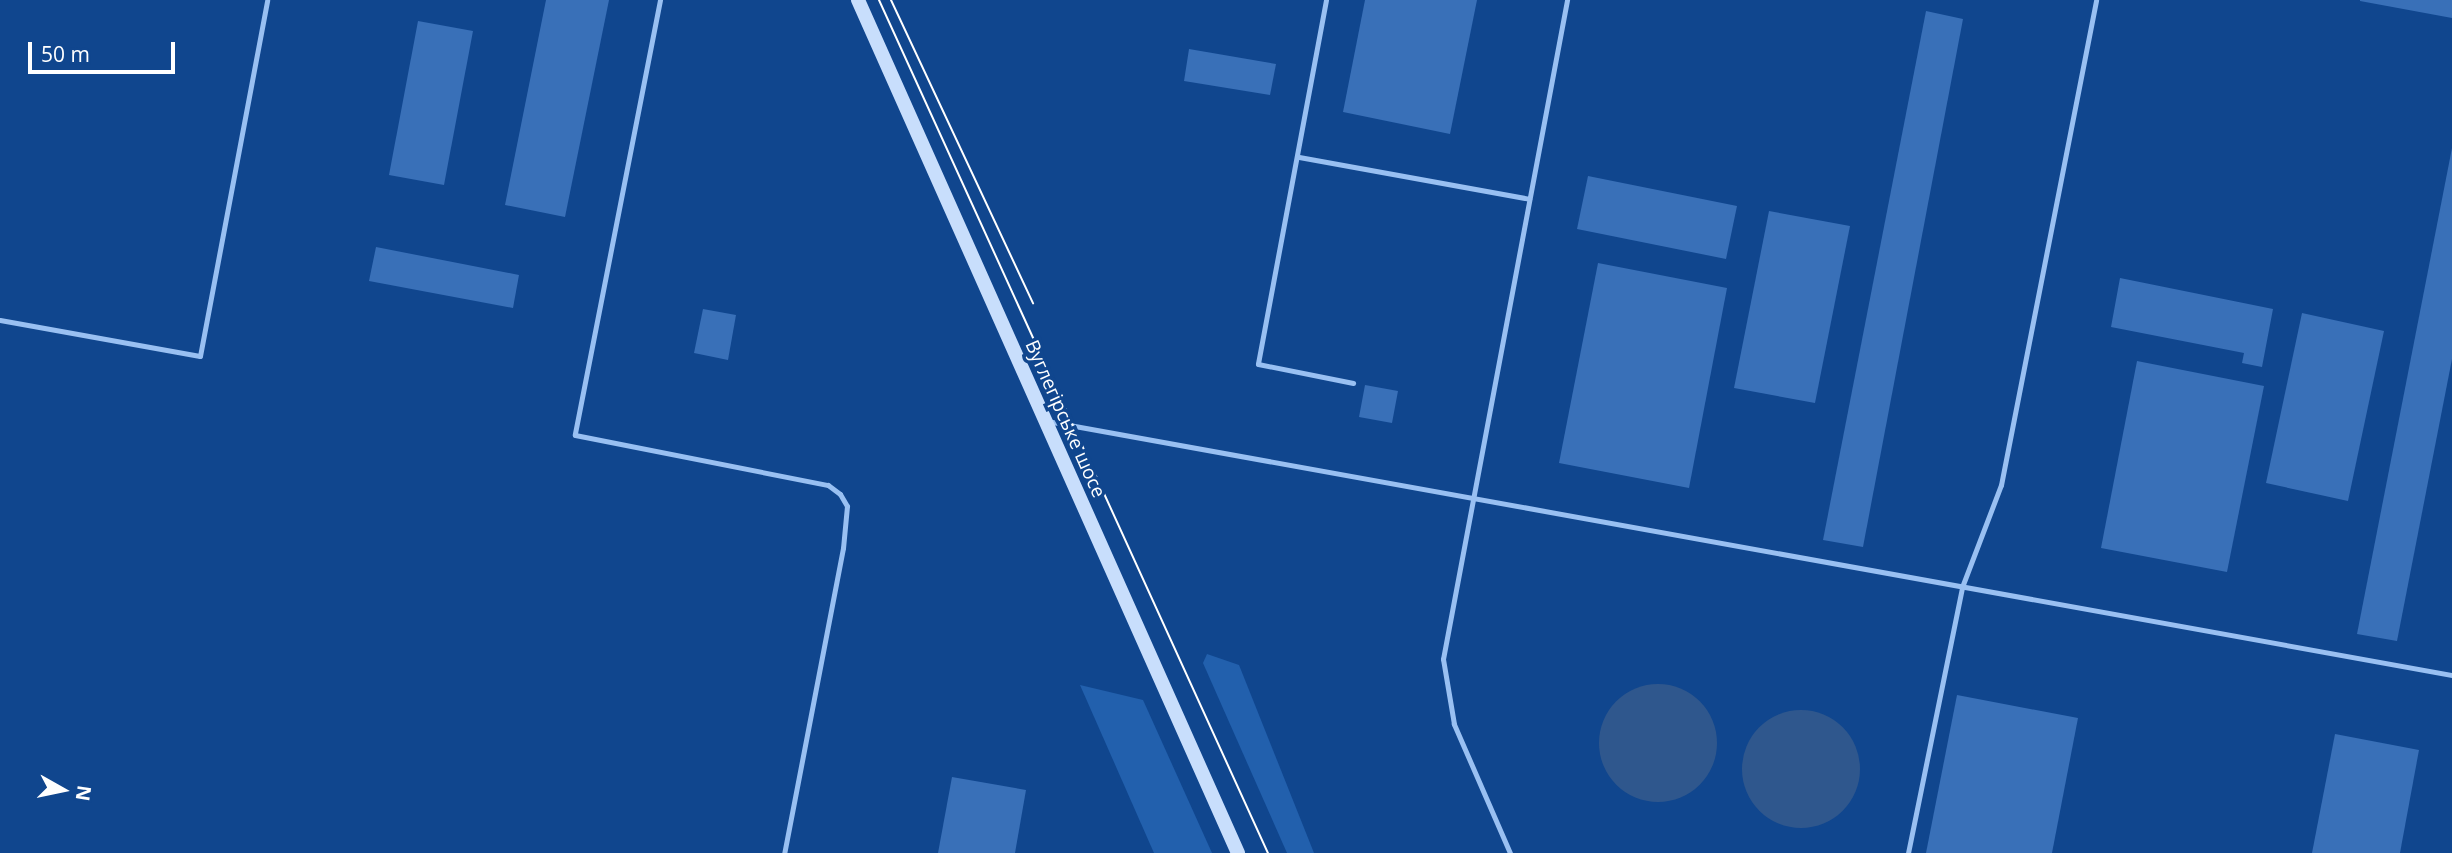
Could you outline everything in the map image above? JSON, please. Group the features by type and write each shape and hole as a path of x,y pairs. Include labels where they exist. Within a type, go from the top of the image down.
{"street":[{"name":"Вуглегірське шосе","path":"858,0 1238,853"}],"lane":[{"path":"0,320 200,356 267,0"},
{"path":"660,0 575,435 828,485 840,494 847,506 843,548 784,853"},
{"path":"1326,0 1299,157 1258,364 1353,383"},
{"path":"1510,853 1464,752 1444,678 1472,499 1567,0"},
{"path":"1908,853 1962,587 2001,485 2096,0"},
{"path":"1299,157 1529,199"},
{"path":"1044,420 2452,675"}],"shaded area":[{"path":"1207,654 1239,665 1314,853 1287,853 1203,663"},
{"path":"1658,684 1681,689 1700,701 1712,720 1717,743 1712,766 1700,785 1681,797 1658,802 1635,797 1616,785 1604,766 1599,743 1604,720 1616,701 1635,689"},
{"path":"1080,685 1143,700 1212,853 1154,853"},
{"path":"1801,710 1824,715 1843,727 1855,746 1860,769 1855,792 1843,811 1824,823 1801,828 1778,823 1759,811 1747,792 1742,769 1747,746 1759,727 1778,715"}],"building":[{"path":"546,0 609,0 565,217 505,205"},
{"path":"1365,0 1477,0 1450,134 1343,112"},
{"path":"2360,0 2452,0 2452,18 2360,1"},
{"path":"1926,11 1963,19 1863,547 1823,540"},
{"path":"418,21 473,31 444,185 389,175"},
{"path":"1189,49 1276,64 1270,95 1184,81"},
{"path":"2452,148 2452,359 2397,641 2357,634"},
{"path":"1588,176 1737,206 1726,259 1577,229"},
{"path":"1769,211 1850,226 1815,403 1734,388"},
{"path":"376,247 519,275 513,308 369,281"},
{"path":"1598,263 1727,288 1689,488 1559,463"},
{"path":"2120,278 2273,309 2262,367 2242,363 2244,353 2111,327"},
{"path":"703,309 736,315 728,360 694,353"},
{"path":"2302,313 2384,331 2348,501 2266,483"},
{"path":"2137,361 2264,386 2227,572 2101,548"},
{"path":"1365,385 1398,391 1392,423 1359,417"},
{"path":"1957,695 2078,718 2052,853 1926,853"},
{"path":"2335,734 2419,750 2400,853 2312,853"},
{"path":"952,777 1026,790 1015,853 938,853"}],"tram line":[{"path":"879,0 1268,853"},
{"path":"891,0 1033,303"}]}
